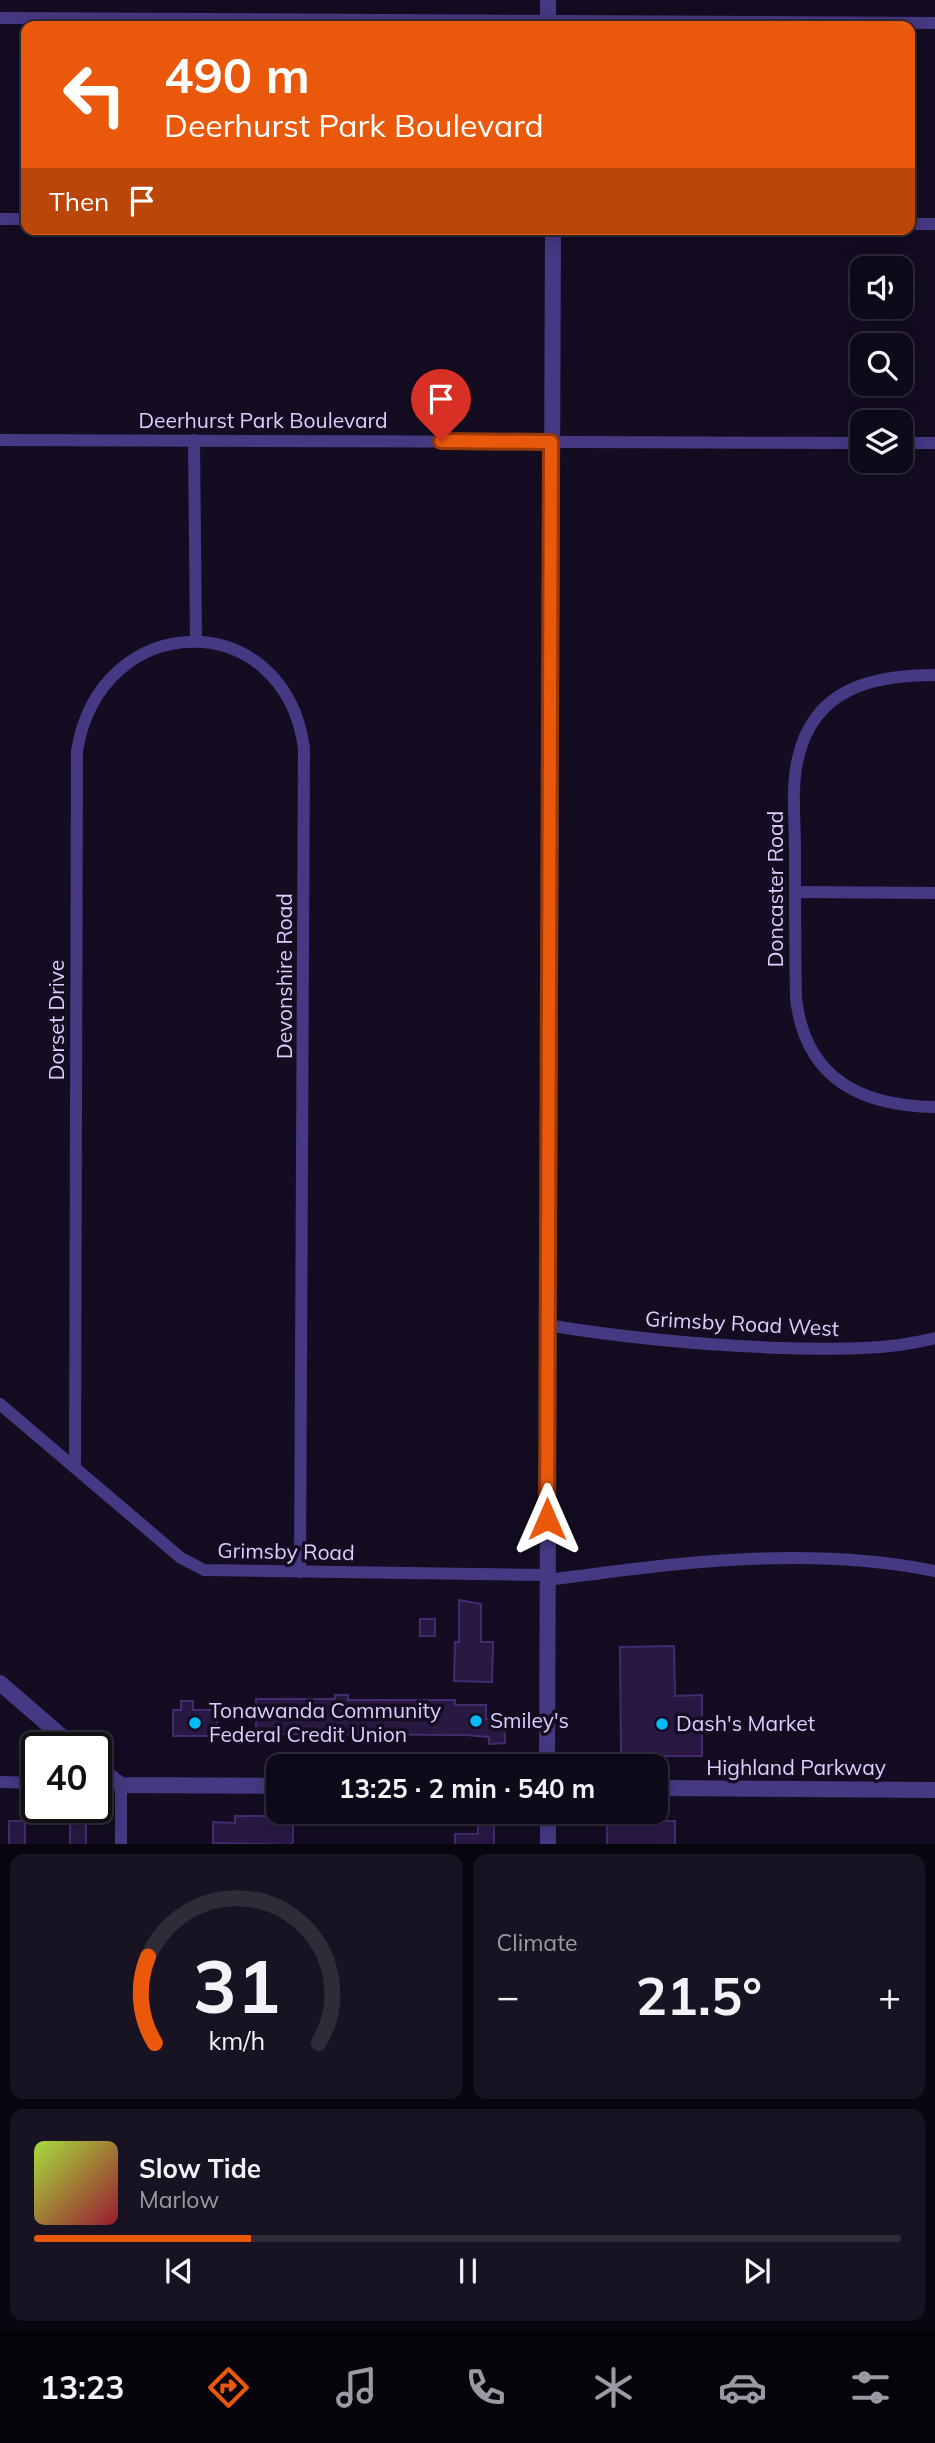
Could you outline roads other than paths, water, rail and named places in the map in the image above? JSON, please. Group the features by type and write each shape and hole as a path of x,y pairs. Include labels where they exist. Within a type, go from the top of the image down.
{"street":[{"path":"548,0 548,21"},
{"path":"0,18 274,21"},
{"path":"915,23 935,23"},
{"path":"0,219 21,219"},
{"path":"915,224 935,225"},
{"path":"547,1754 553,235"},
{"name":"Deerhurst Park Boulevard","path":"0,440 850,443"},
{"path":"194,440 196,641"},
{"path":"913,443 935,443"},
{"name":"Dorset Drive","path":"75,1468 78,751 81,730 92,700 120,668 157,648 196,641"},
{"name":"Devonshire Road","path":"196,641 230,649 249,657 278,681 298,713 304,748 300,1572"},
{"name":"Doncaster Road","path":"935,675 896,675 858,685 841,695 813,722 797,759 795,781 798,1023 820,1065 849,1088 871,1098 895,1104 935,1107"},
{"path":"795,892 935,893"},
{"name":"Grimsby Road West","path":"547,1325 673,1343 743,1346 863,1348 935,1338"},
{"name":"Grimsby Road","path":"0,1404 193,1566 212,1571 547,1578"},
{"path":"547,1578 649,1566 752,1559 860,1560 935,1571"},
{"path":"0,1683 57,1732"},
{"path":"112,1778 121,1785"},
{"path":"0,1783 21,1783"},
{"path":"112,1784 266,1786"},
{"path":"121,1785 121,1844"},
{"name":"Highland Parkway","path":"668,1788 935,1790"},
{"path":"548,1824 548,1844"}],"place":[{"name":"Smiley's","path":"476,1721"},
{"name":"Tonawanda Community Federal Credit Union","path":"195,1723"},
{"name":"Dash's Market","path":"662,1724"}]}
